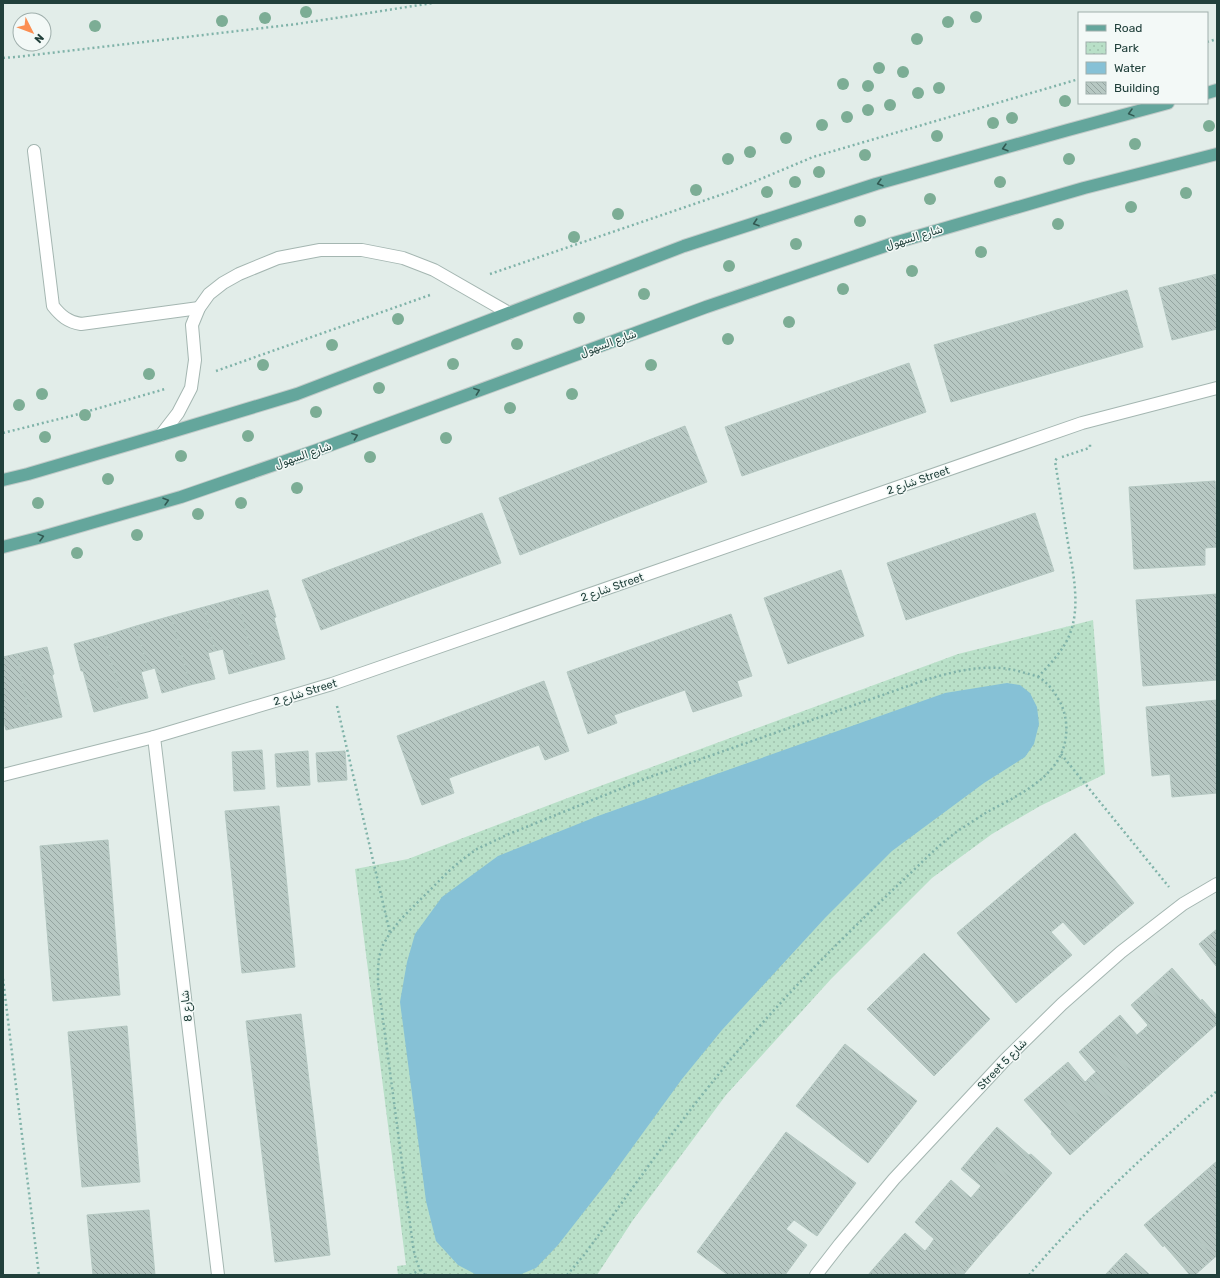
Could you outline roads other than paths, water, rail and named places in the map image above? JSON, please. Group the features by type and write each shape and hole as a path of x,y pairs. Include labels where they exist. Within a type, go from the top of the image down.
{"main road":[{"path":"3,480 161,436 297,394 684,246 868,187 1164,104"},
{"name":"شارع السهول","path":"3,547 195,492 317,450 706,307 894,243 1084,188 1217,154"}],"street":[{"path":"34,151 53,306 58,313 72,322 81,324 199,308"},
{"path":"161,436 178,413 190,388 195,360 192,325 199,308 210,294 223,283 239,274 278,258 320,250 362,250 403,258 434,270 509,313"},
{"name":"شارع 2 Street","path":"3,775 154,737 332,684 1082,423 1217,388"},
{"name":"شارع 8","path":"154,737 218,1275"},
{"name":"Street شارع 5","path":"816,1275 894,1179 1005,1060 1062,1004 1109,962 1183,904 1217,884"}],"water":[{"path":"1007,683 1020,685 1030,693 1037,707 1039,724 1034,744 1025,757 984,783 892,851 825,918 722,1030 682,1079 608,1181 558,1245 536,1268 519,1275 479,1275 458,1265 436,1241 426,1201 400,1002 407,962 415,934 442,897 498,856 598,816 945,693"}]}
